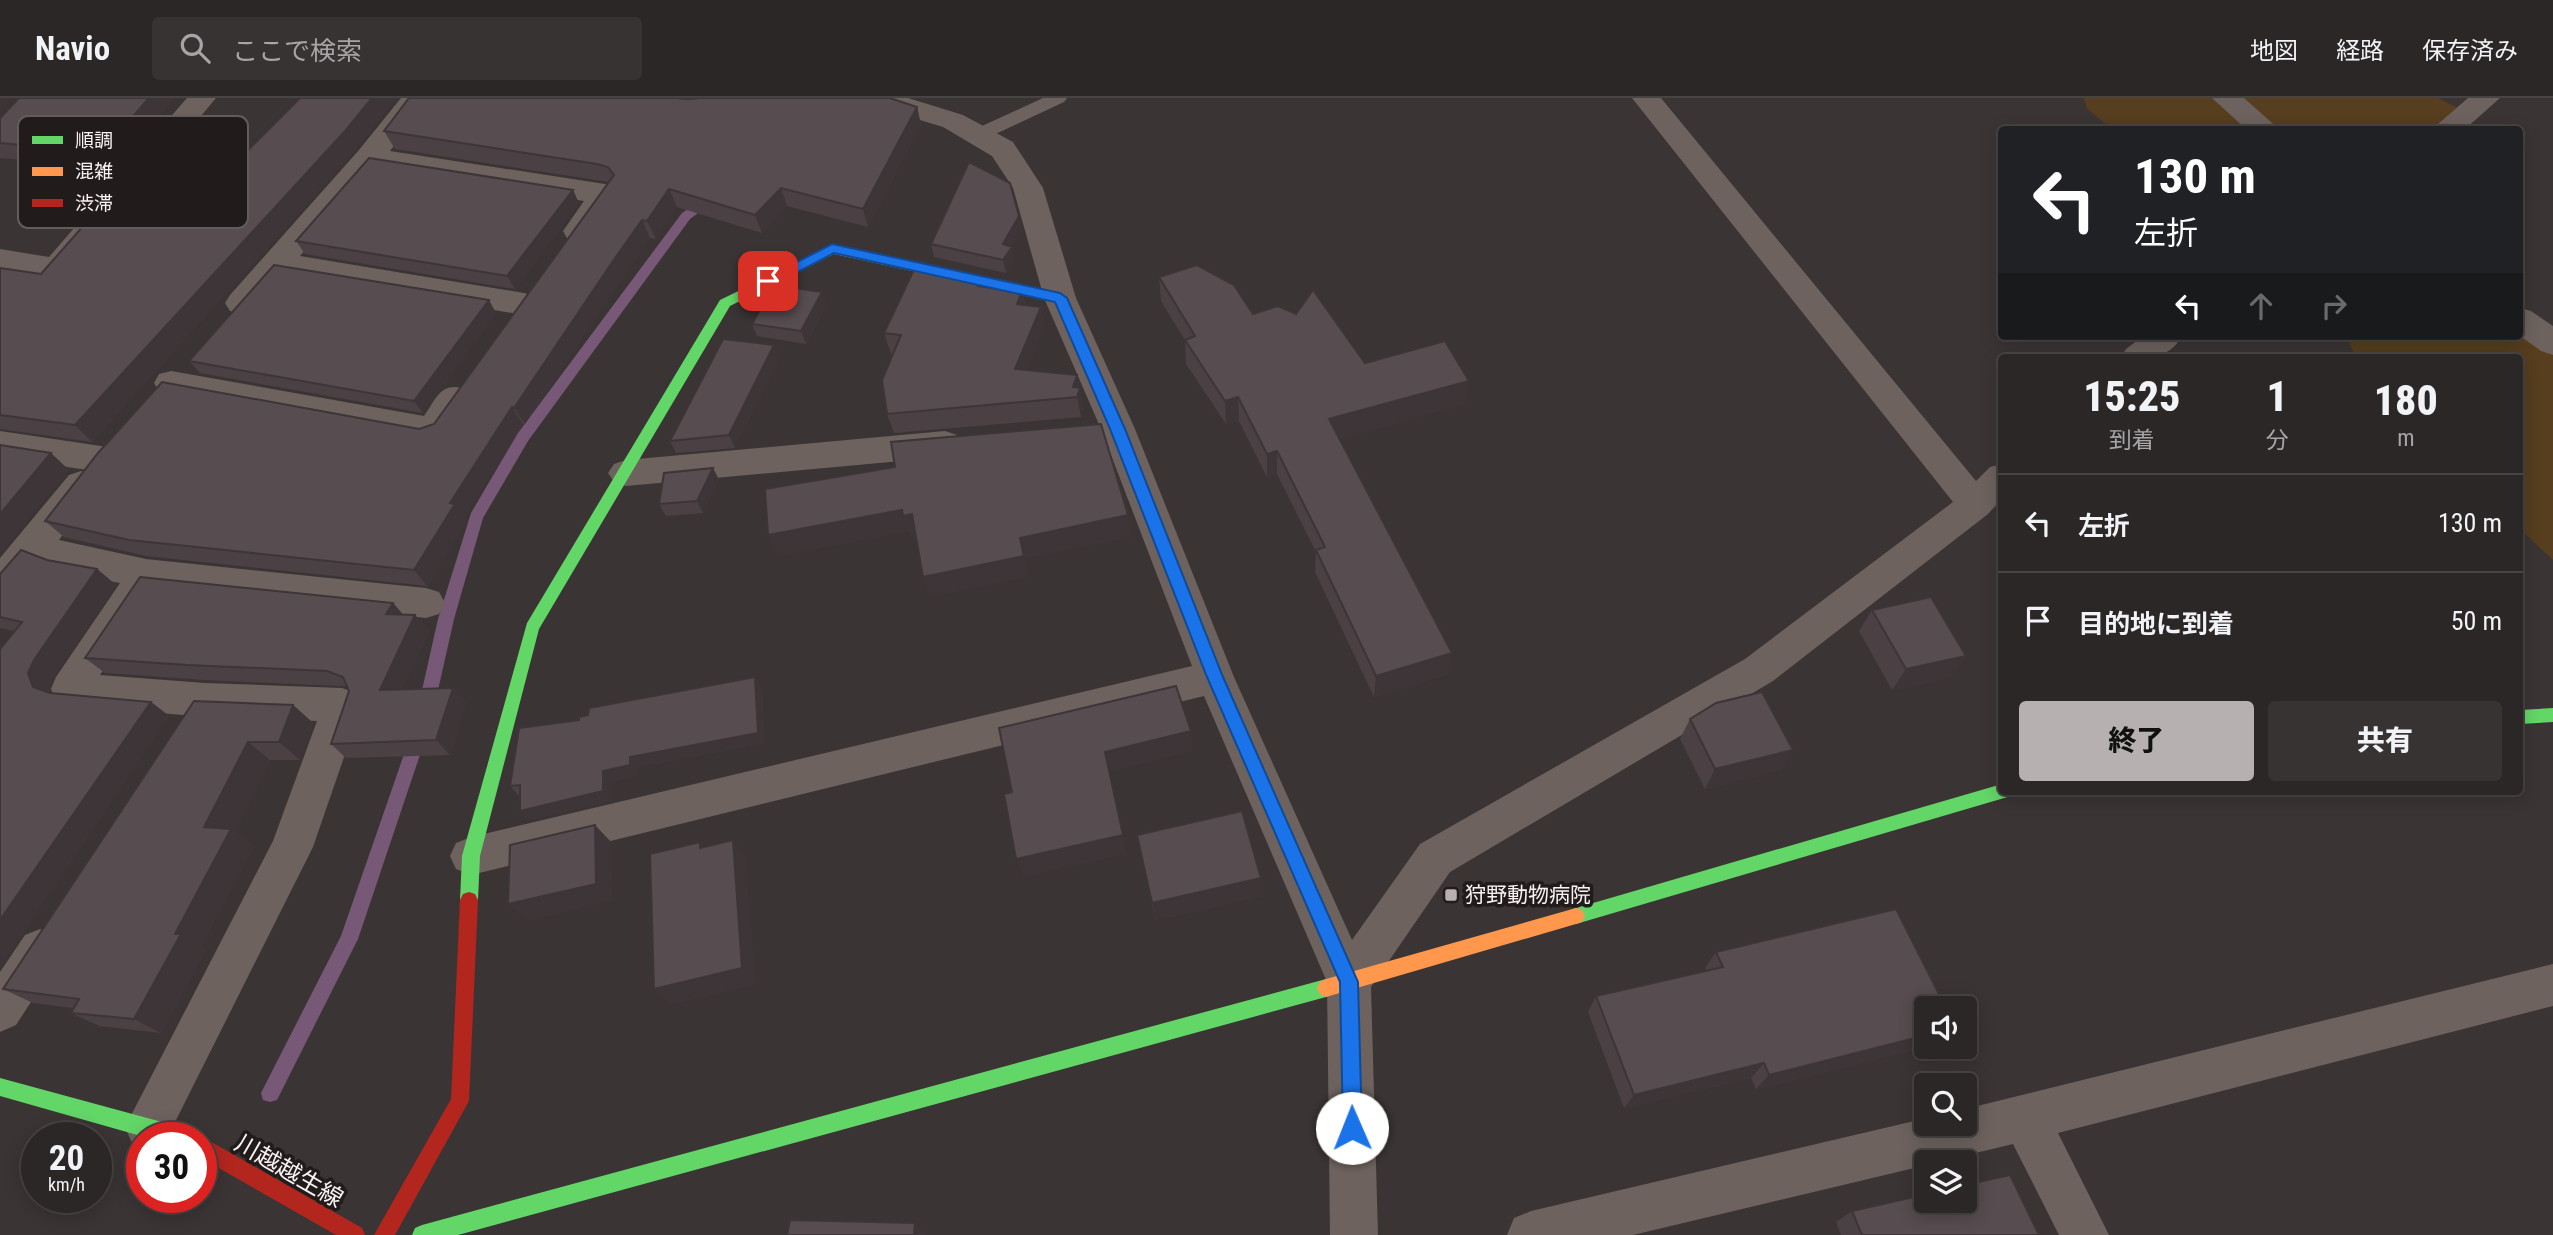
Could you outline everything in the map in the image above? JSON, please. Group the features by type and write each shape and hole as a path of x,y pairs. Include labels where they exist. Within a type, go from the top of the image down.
{"street":[{"path":"187,116 202,98"},
{"path":"224,323 369,157 416,98"},
{"path":"877,98 953,121 1003,149 1028,188 1060,298 1104,430 1349,982 1354,1235"},
{"path":"1349,982 1435,859 1759,670 1989,490 1646,98"},
{"path":"2226,98 2261,126"},
{"path":"2450,126 2486,98"},
{"path":"369,157 605,194 501,335"},
{"path":"0,260 56,269 91,228"},
{"path":"384,1235 460,1101 471,856 532,628 725,303 832,248 1060,298"},
{"path":"276,263 541,282"},
{"path":"2523,321 2553,343"},
{"path":"2142,354 2161,340"},
{"path":"197,353 162,392 432,430 470,377"},
{"path":"626,473 981,441"},
{"path":"0,444 110,449 34,545 0,583"},
{"path":"34,545 67,558 146,574 426,603"},
{"path":"146,574 70,689 205,700 342,705 292,847 170,1122"},
{"path":"471,856 1215,677"},
{"path":"182,734 205,700"},
{"path":"2523,717 2553,715"},
{"path":"422,1235 1349,982 1998,793"},
{"path":"0,1010 61,918"},
{"path":"1531,1235 2025,1118 2553,985"},
{"path":"0,1087 129,1122"},
{"path":"2025,1118 2085,1235"},
{"name":"川越越生線","path":"217,1156 355,1235"}],"lane":[{"path":"978,135 1058,98"}],"shaded area":[{"path":"2084,98 2438,98 2462,110 2440,126 2109,126 2087,109"},
{"path":"2523,338 2553,353 2553,560 2523,532 2523,354 2354,354 2349,340 2523,340"}],"building":[{"path":"19,98 149,98 133,116 18,116 18,145 0,143 0,118"},
{"path":"300,98 372,98 346,130 75,425 0,415 0,268 41,274 81,228 248,228 248,150"},
{"path":"409,98 890,98 917,107 863,209 781,188 755,215 669,189 647,221 642,220 514,408 512,407 450,503 455,504 414,570 129,540 45,521 98,453 162,382 419,429 434,424 614,175 608,167 597,164 384,131"},
{"path":"369,158 573,190 507,276 296,241"},
{"path":"969,162 1010,183 1019,216 1003,244 1012,247 1003,260 931,244"},
{"path":"918,261 985,276 978,286 1022,292 1017,304 1041,307 1015,369 1077,375 1073,387 1080,388 1077,397 887,414 882,380 901,335 884,333"},
{"path":"274,265 489,300 414,401 189,361"},
{"path":"1197,265 1234,285 1253,314 1278,306 1296,314 1313,290 1365,363 1445,341 1469,381 1329,419 1452,653 1376,676 1316,550 1325,547 1277,451 1267,454 1238,397 1225,401 1185,340 1195,336 1159,277"},
{"path":"774,285 822,292 801,331 752,324"},
{"path":"723,339 774,345 729,435 670,441"},
{"path":"1101,424 1128,515 1020,538 1024,556 923,577 912,514 903,516 902,510 768,535 765,489 895,467 891,442"},
{"path":"0,445 51,453 0,514"},
{"path":"713,468 697,501 659,504 664,473"},
{"path":"21,550 47,560 97,569 34,660 28,673 33,687 50,693 151,702 0,920 0,649 22,622 0,617 0,574"},
{"path":"140,577 393,603 386,614 415,615 380,690 453,688 436,740 331,744 349,691 343,677 327,671 85,658"},
{"path":"1931,597 1966,656 1906,669 1872,610"},
{"path":"755,677 758,733 630,757 630,765 603,771 603,791 520,811 520,785 510,786 519,728 579,720 579,717 588,715 589,708"},
{"path":"1176,686 1191,731 1105,752 1123,835 1016,859 1004,794 1012,792 999,728"},
{"path":"1762,692 1793,750 1715,769 1690,719 1716,703"},
{"path":"194,701 293,705 279,742 248,742 204,827 231,829 175,934 181,934 134,1019 71,1013 79,999 3,989"},
{"path":"1242,811 1261,878 1152,903 1137,835"},
{"path":"595,825 596,884 508,904 510,845"},
{"path":"733,840 742,968 654,989 650,854 700,842 700,848"},
{"path":"1896,909 1940,996 1914,996 1914,1038 1769,1075 1764,1063 1634,1095 1596,996 1723,967 1716,952"},
{"path":"2010,1175 2039,1235 1862,1235 1852,1211 1914,1197 1914,1213 1977,1213 1977,1182"},
{"path":"790,1220 915,1223 914,1235 787,1235"}],"waterway":[{"path":"426,708 446,619 476,517 523,437 686,216 709,199"},
{"path":"270,1093 349,939 418,737"}],"traffic: fast":[{"path":"469,900 471,856 532,628 725,303 833,249 1060,298"},
{"path":"2523,717 2553,715"},
{"path":"1576,916 1998,793"},
{"path":"422,1235 1326,988"},
{"path":"0,1087 126,1122"}],"traffic: slow":[{"path":"1326,988 1576,916"}],"traffic: jam":[{"path":"384,1235 460,1101 469,900"},
{"path":"217,1156 355,1235"}],"place":[{"name":"狩野動物病院","path":"1451,895"}],"route":[{"path":"768,281 832,248 1060,298 1118,429 1215,677 1349,982 1352,1128"}]}
